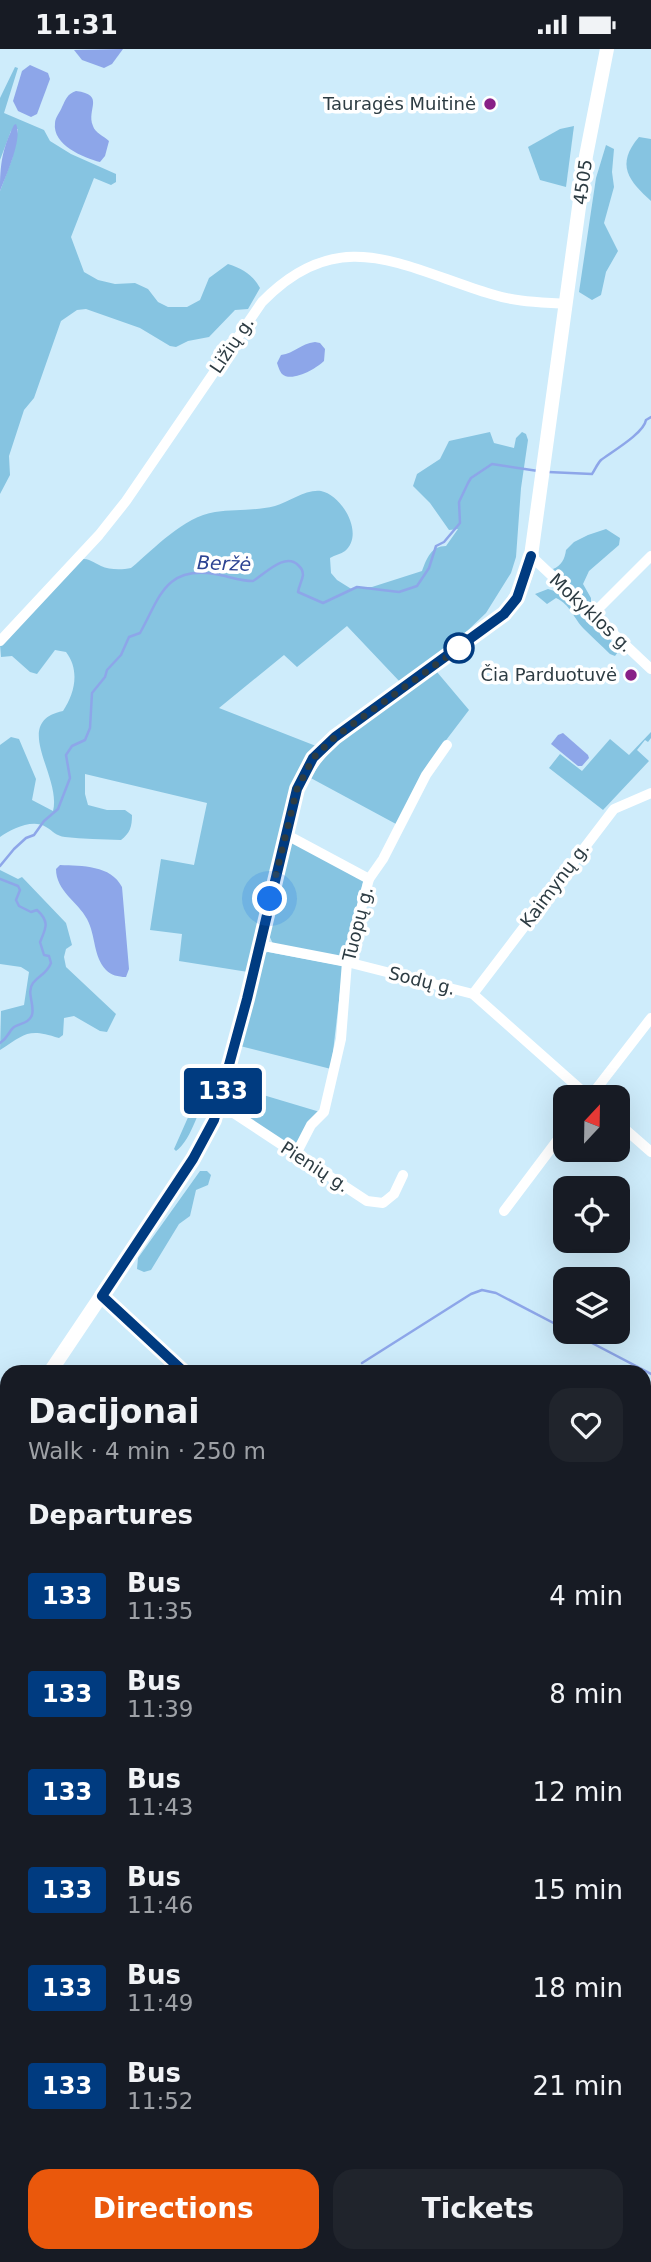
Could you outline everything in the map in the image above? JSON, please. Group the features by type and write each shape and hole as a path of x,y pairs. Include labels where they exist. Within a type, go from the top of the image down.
{"main road":[{"name":"4505","path":"55,1365 206,1137 220,1104 297,789 313,758 335,737 504,614 517,598 531,556 586,156 606,55"}],"street":[{"name":"Ližių g.","path":"0,641 111,520 262,302 280,283 304,268 338,257 378,258 493,295 524,302 566,304"},
{"name":"Mokyklos g.","path":"531,556 651,669"},
{"path":"593,614 651,556"},
{"name":"Tuopų g.","path":"296,1154 310,1125 324,1112 341,1039 347,962 369,879 383,859 426,775 447,745"},
{"name":"Kaimynų g.","path":"473,994 614,809 651,793"},
{"path":"285,834 369,879"},
{"name":"Sodų g.","path":"259,945 347,962 473,994 575,1085"},
{"path":"598,1085 651,1018"},
{"name":"Pienių g.","path":"220,1104 367,1201 383,1203 394,1194 403,1175"},
{"path":"630,1134 651,1152"},
{"path":"503,1211 553,1146"},
{"path":"102,1296 176,1365"}],"shaded area":[{"path":"123,49 112,64 104,68 82,60 74,50"},
{"path":"30,65 48,73 50,79 37,114 31,117 18,111 13,101 22,71"},
{"path":"15,67 18,68 4,113 44,130 50,141 71,154 116,174 116,182 111,185 94,178 71,237 84,272 98,280 115,284 135,283 148,289 158,302 168,307 187,307 200,300 209,278 228,264 247,273 260,288 248,309 235,310 209,337 188,341 176,347 140,328 86,309 77,310 61,321 34,398 24,410 9,456 10,475 0,494 0,191 12,159 18,129 11,131 0,160 0,98"},
{"path":"76,91 93,99 93,126 109,141 105,156 100,162 70,149 55,131 56,119 66,99"},
{"path":"16,124 16,148 0,191 4,150"},
{"path":"574,126 566,187 540,180 528,147 560,129"},
{"path":"639,137 651,139 651,201 636,187 626,164"},
{"path":"606,145 614,149 614,187 604,223 618,251 606,272 601,295 592,300 579,292 596,178"},
{"path":"315,342 325,349 324,361 298,376 282,374 277,363 281,355"},
{"path":"490,432 494,443 514,448 516,438 522,432 528,440 516,557 511,573 486,613 464,634 461,632 446,643 447,648 401,683 347,626 297,667 284,655 219,708 316,746 304,759 289,795 248,972 179,961 182,934 150,930 161,859 194,865 207,803 85,774 88,805 107,810 125,810 132,815 130,829 121,840 62,836 35,824 16,828 0,837 0,745 11,737 19,739 36,779 32,800 53,811 54,797 39,738 40,726 48,717 63,711 73,689 74,674 66,652 55,650 37,674 30,672 12,656 1,657 0,644 78,559 108,568 131,568 170,534 203,515 268,508 309,492 321,491 329,494 343,507 352,526 351,544 345,551 330,558 331,573 353,590 357,587 372,587 422,571 433,550 446,546 458,529 449,530 430,503 413,486 417,474 440,459 449,441"},
{"path":"606,529 620,538 619,545 589,571 583,584 591,598 591,602 588,602 553,569 564,559 566,550 574,542"},
{"path":"548,589 561,593 620,649 615,656 584,629 561,601 556,598 547,604 535,594"},
{"path":"437,672 469,710 434,756 396,824 307,776 333,745 349,731"},
{"path":"651,732 648,742 645,740 637,750 649,761 603,810 549,768 560,754 582,771 610,739 629,755"},
{"path":"563,733 588,755 589,758 582,766 578,766 551,744"},
{"path":"289,833 365,874 344,958 273,944 268,933"},
{"path":"60,865 95,868 111,874 122,887 129,969 126,977 112,974 102,964 87,919 63,890 57,877 56,869"},
{"path":"0,870 18,879 22,877 66,923 72,945 66,949 66,967 116,1014 107,1032 100,1031 74,1016 64,1018 63,1035 59,1038 40,1033 28,1034 0,1050 1,1011 24,1005 29,972 21,967 0,964"},
{"path":"264,953 343,966 331,1069 240,1046"},
{"path":"205,1079 209,1082 196,1120 182,1146 176,1151 174,1149"},
{"path":"230,1085 320,1112 295,1150 225,1105"},
{"path":"200,1171 207,1171 211,1175 208,1185 196,1190 190,1216 179,1224 151,1270 144,1272 137,1269 138,1258"}],"waterway":[{"name":"Beržė","path":"548,472 592,474 601,460 634,436 651,417"},
{"name":"Beržė","path":"0,866 14,849 26,838 34,835 44,821 58,809 70,778 66,755 72,746 85,740 90,728 92,693 121,655 129,637 140,633 159,596 175,580 198,573 253,581 275,565 287,561 293,562 302,570 298,592 323,603 357,587 399,592 417,586 429,568 436,546 444,542 460,523 459,502 471,478 492,464 538,471"},
{"name":"Beržė","path":"0,879 18,886 20,890 16,900 19,906 31,912 37,910 44,918 45,929 40,942 44,955 49,956 51,963 31,987 31,1018 14,1027 0,1043"},
{"path":"362,1363 471,1294 482,1290 496,1293 553,1323"},
{"path":"594,1344 634,1365"}],"bus line":[{"name":"133","path":"176,1365 102,1296 193,1159 214,1120 247,999 297,789 313,758 335,737 504,614 517,598 531,556"}],"place":[{"name":"Tauragės Muitinė","path":"490,104"},
{"name":"Čia Parduotuvė","path":"631,675"}],"route":[{"path":"270,899 297,789 313,758 335,737 459,648"}]}
